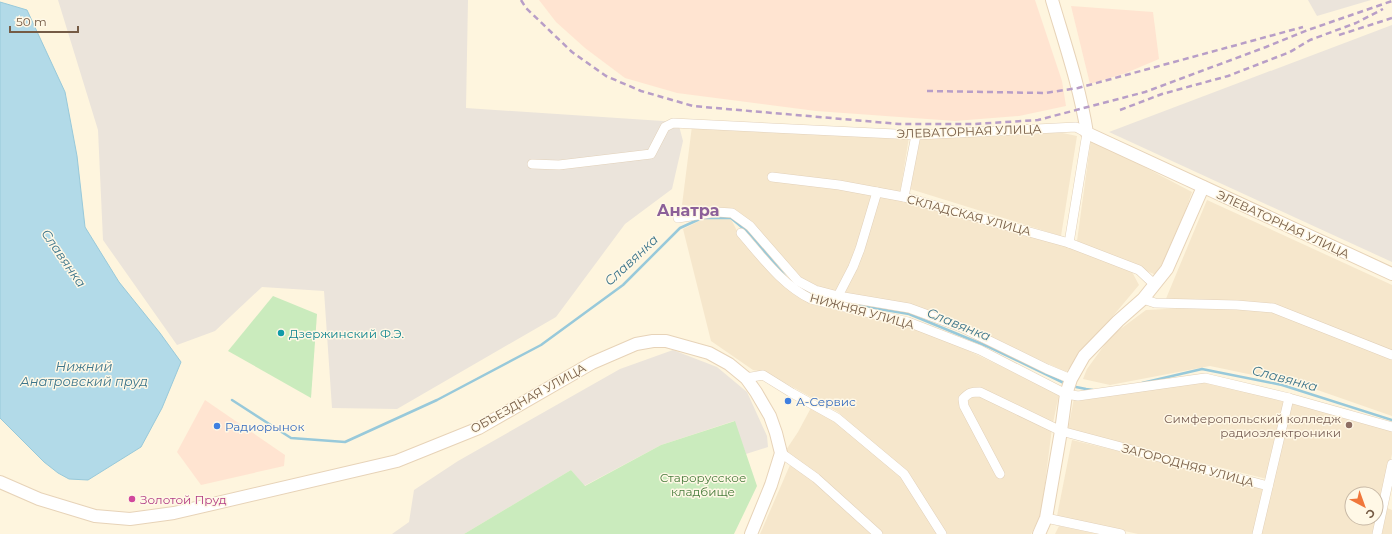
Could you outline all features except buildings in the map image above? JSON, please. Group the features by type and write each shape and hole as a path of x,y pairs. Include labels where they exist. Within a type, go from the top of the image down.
{"main road":[{"path":"1052,0 1078,88 1087,133"},
{"name":"ЭЛЕВАТОРНАЯ УЛИЦА","path":"1087,133 1392,274"},
{"path":"1039,534 1046,518 1066,394 1071,379 1084,356 1143,298 1167,269 1203,187"},
{"name":"ОБЪЕЗДНАЯ УЛИЦА","path":"0,482 39,499 95,516 130,519 174,513 397,461 479,428 592,363 636,344 653,341 666,342 709,353 729,364 746,378 770,416 781,453 772,485 751,534"}],"street":[{"name":"ЭЛЕВАТОРНАЯ УЛИЦА","path":"532,164 559,165 652,154 665,127 674,123 916,135 1076,127 1087,133"},
{"path":"1069,243 1087,133"},
{"path":"904,197 916,135"},
{"name":"СКЛАДСКАЯ УЛИЦА","path":"772,177 839,185 904,197 1069,243 1139,270 1155,285"},
{"path":"838,296 853,267 860,249 877,192"},
{"name":"НИЖНЯЯ УЛИЦА","path":"678,218 716,212 732,213 750,226 798,281 815,290 838,296 909,308 961,327 1047,369 1071,379"},
{"name":"НИЖНЯЯ УЛИЦА","path":"741,234 788,286 802,295 811,299 908,322 980,350 1066,394"},
{"path":"1143,298 1155,303 1237,305 1273,308 1392,355"},
{"path":"746,378 763,375 837,418 904,474 942,534"},
{"path":"1066,394 1078,396 1205,378 1289,398 1392,427"},
{"name":"ЗАГОРОДНЯЯ УЛИЦА","path":"1000,474 964,406 964,399 968,393 980,392 1061,431 1268,486 1257,534"},
{"path":"1268,486 1289,398"},
{"path":"781,453 816,478 878,534"},
{"path":"1378,534 1388,506 1392,464"},
{"path":"1046,518 1121,534"}],"shaded area":[{"path":"58,0 468,0 466,108 678,122 683,141 672,189 625,224 556,317 397,409 332,408 324,291 262,287 215,331 177,345 103,240 98,130"},
{"path":"539,0 1035,0 1062,81 1066,106 1019,116 955,121 816,111 677,93 625,78 585,48 556,22"},
{"path":"1308,0 1371,0 1317,16"},
{"path":"1071,6 1153,12 1159,59 1126,73 1090,84"},
{"path":"1392,25 1392,262 1109,132"},
{"path":"692,126 909,137 900,193 771,175 767,176 902,199 1068,246 1131,270 1139,285 1066,372 959,323 825,290 799,276 735,211 682,205"},
{"path":"1058,132 1077,136 1061,236 910,189 918,136"},
{"path":"1091,139 1192,192 1177,235 1156,275 1077,241"},
{"path":"1207,200 1392,285 1392,351 1272,304 1165,301"},
{"path":"703,219 731,219 739,235 795,295 906,324 948,341 1059,394 1052,428 1041,515 1031,534 944,534 906,473 838,412 767,373 753,370 711,341 683,229"},
{"path":"1222,306 1255,309 1280,314 1392,360 1392,416 1306,386 1210,366 1110,385 1083,379 1087,369 1111,336 1146,310"},
{"path":"673,350 717,367 747,392 767,436 768,447 746,454 734,421 661,445 584,486 571,470 464,534 392,534 409,522 414,490 458,461 620,369"},
{"path":"1202,379 1392,428 1392,454 1384,492 1384,486 1344,486 1344,526 1377,526 1375,534 1259,534 1267,479 1068,430 1074,398"},
{"name":"Радиорынок","path":"205,400 285,455 284,466 201,485 177,452"},
{"path":"812,406 836,419 904,475 941,534 882,534 784,453 798,432"},
{"path":"1072,440 1266,487 1256,534 1138,534 1057,516"},
{"path":"790,465 824,488 874,534 760,534"},
{"path":"1387,508 1392,510 1392,534 1382,534"},
{"path":"1059,526 1097,534 1055,534"}],"green space":[{"path":"273,296 317,314 311,398 228,351"},
{"name":"Старорусское кладбище","path":"735,421 757,486 734,534 464,534 571,470 585,486 661,445"}],"water":[{"name":"Нижний Анатровский пруд","path":"0,2 27,10 65,92 77,156 85,227 119,282 181,362 162,408 141,447 88,480 69,479 58,473 44,462 0,418"}],"waterway":[{"name":"Славянка","path":"232,400 291,438 345,442 437,400 541,345 623,285 680,228 702,218 731,218 750,234 785,276"},
{"name":"Славянка","path":"802,288 813,295 819,296"},
{"name":"Славянка","path":"855,305 909,314 989,347 1064,383"},
{"name":"Славянка","path":"1142,383 1202,369 1282,385 1392,420"},
{"name":"Славянка","path":"1076,387 1093,390"}],"railway":[{"path":"521,0 526,8 572,52 606,76 641,91 693,106 899,124 975,124 1038,120 1145,92 1308,30 1392,1"},
{"path":"1120,110 1162,94 1228,76 1290,52 1310,40 1356,23 1383,9"},
{"path":"1339,35 1392,18"},
{"path":"927,91 1045,93 1078,88 1303,27"}],"place":[{"name":"Дзержинский Ф.Э.","path":"281,333"},
{"name":"А-Сервис","path":"788,401"},
{"name":"Симферопольский колледж радиоэлектроники","path":"1349,425"},
{"name":"Радиорынок","path":"217,426"},
{"name":"Золотой Пруд","path":"132,499"}],"district":[{"name":"Анатра","path":"688,210"}]}
